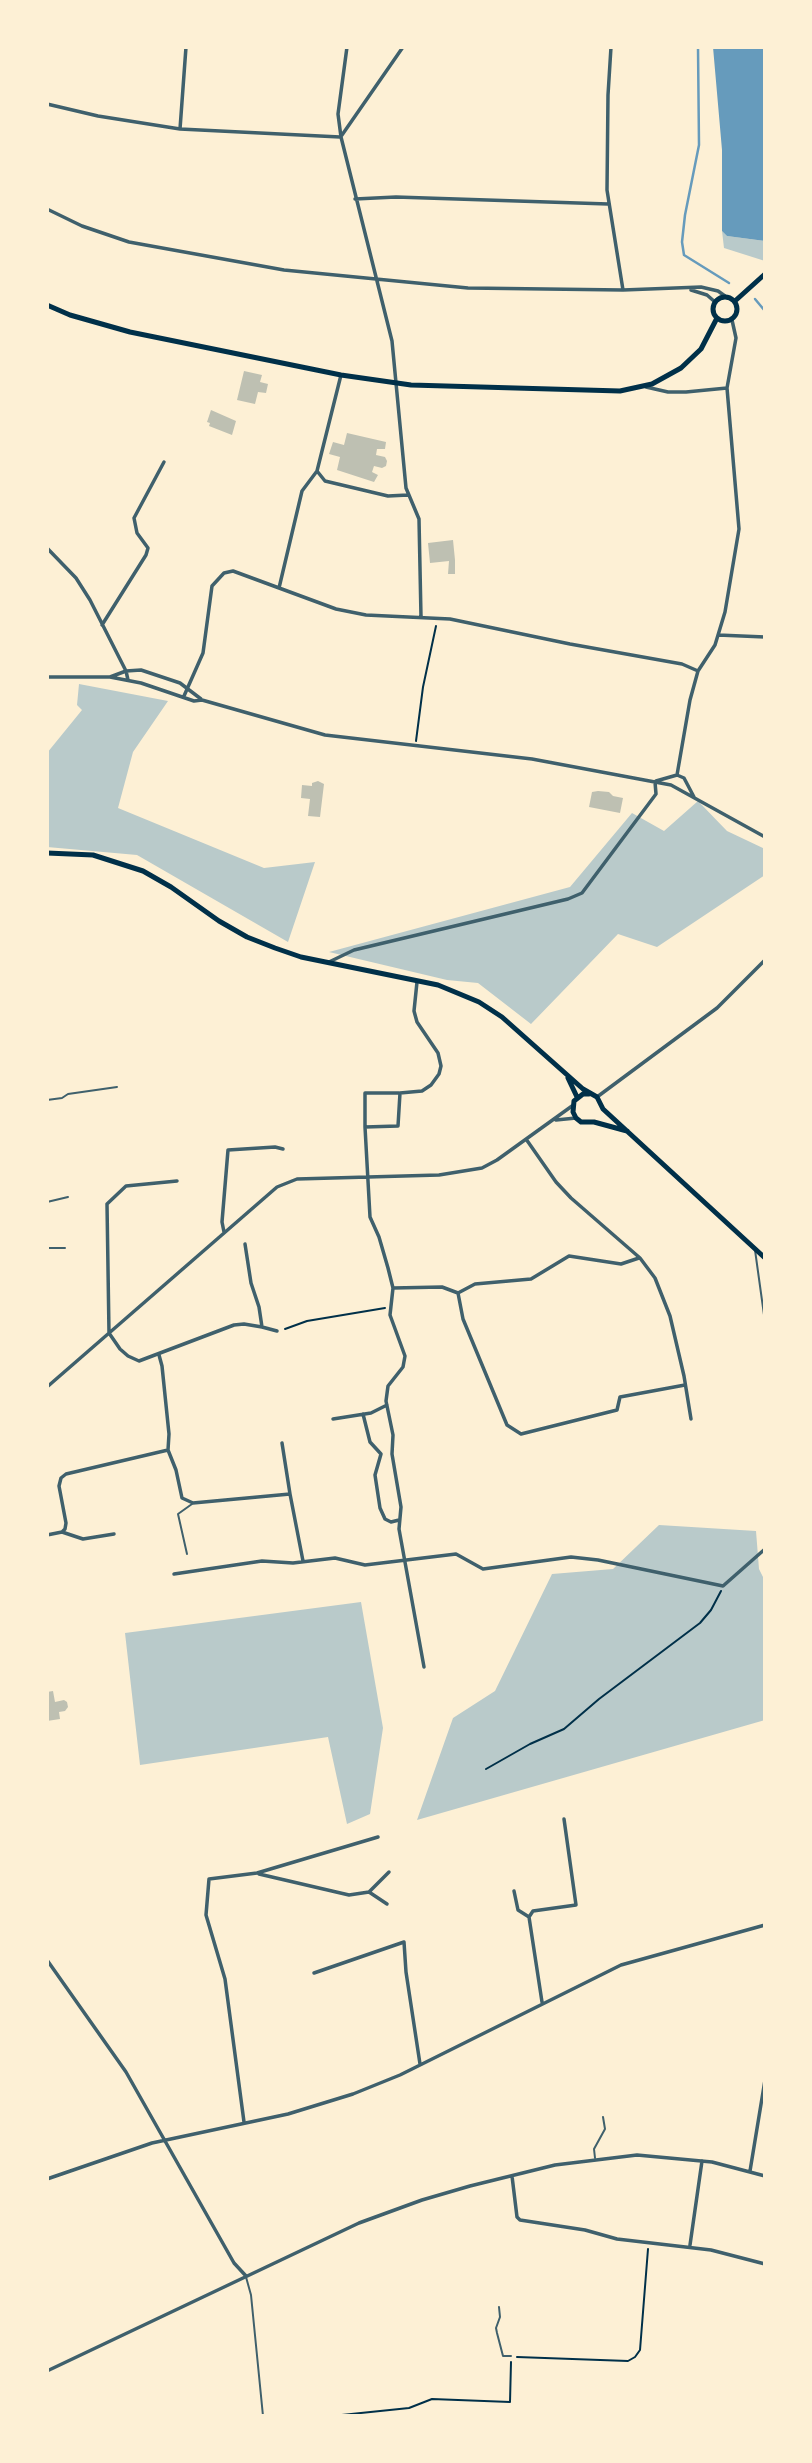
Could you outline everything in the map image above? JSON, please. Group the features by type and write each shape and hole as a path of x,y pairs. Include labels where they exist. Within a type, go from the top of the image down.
{"main road":[{"path":"735,300 765,274"},
{"path":"719,297 735,300 738,311 732,320 718,318 713,310 719,297"},
{"path":"47,305 70,315 130,332 341,375 396,383 620,391 652,384 681,368 701,349 718,318"},
{"path":"49,855 93,855 143,871 247,937 301,957 417,979 479,1002 502,1017 589,1094 597,1097 603,1108 765,1258"},
{"path":"562,1070 573,1085 577,1097 573,1106 576,1118 588,1124 594,1122 602,1114 603,1108"},
{"path":"577,1097 589,1094"},
{"path":"594,1122 627,1131"}],"street":[{"path":"180,129 186,47"},
{"path":"347,47 338,114 355,199 392,341 408,495 419,519 421,617"},
{"path":"341,137 403,47"},
{"path":"611,47 608,204 623,290"},
{"path":"47,104 98,116 180,129 341,137"},
{"path":"355,199 396,197 608,204"},
{"path":"47,209 82,226 129,242 284,270 468,288 623,290 706,287 725,296"},
{"path":"689,289 707,295 715,302"},
{"path":"671,785 698,671 715,645 725,612 739,529 727,388 736,338 732,320"},
{"path":"279,588 302,491 317,471 341,375"},
{"path":"642,386 677,392 727,388"},
{"path":"102,625 146,555 148,548 137,533 134,518 164,462"},
{"path":"317,471 325,481 388,496 408,495"},
{"path":"47,548 76,578 90,600 128,680"},
{"path":"184,696 203,653 212,586 224,573 233,571 336,609 366,615 450,619 682,664 698,671"},
{"path":"718,635 765,637"},
{"path":"110,677 126,671 141,670 172,679 202,700"},
{"path":"47,677 110,677 128,680 194,701 202,700 325,735 532,759 671,785 765,837"},
{"path":"655,782 682,776 695,799"},
{"path":"329,961 354,950 568,899 582,893 656,794 655,782"},
{"path":"679,789 685,784"},
{"path":"597,1097 706,1017 765,960"},
{"path":"417,979 414,1011 417,1022 439,1053 442,1066 431,1085 422,1091 365,1093 365,1127 370,1217 379,1237 393,1288 390,1315 405,1356 403,1367 388,1387 387,1405 401,1507 399,1520 424,1667"},
{"path":"365,1127 398,1126 400,1093"},
{"path":"47,1387 224,1231 268,1194 286,1183 316,1178 439,1175 468,1171 497,1160 573,1106"},
{"path":"554,1120 576,1118"},
{"path":"526,1139 556,1182 640,1258 662,1290 670,1316 691,1419"},
{"path":"224,1231 222,1222 228,1150 275,1147 284,1149"},
{"path":"177,1181 126,1186 107,1204 109,1333 120,1349 135,1360 159,1355 201,1335 234,1325 244,1324 277,1331"},
{"path":"245,1244 262,1327"},
{"path":"393,1288 442,1287 458,1293 475,1284 531,1279 569,1256 621,1264 640,1258"},
{"path":"458,1293 463,1319 507,1425 520,1434 617,1410 620,1397 685,1385"},
{"path":"159,1355 167,1410 168,1450 182,1498 193,1503 289,1494"},
{"path":"333,1419 363,1414 387,1405"},
{"path":"363,1414 370,1442 381,1454"},
{"path":"282,1443 303,1561"},
{"path":"62,1532 66,1523 59,1486 61,1478 66,1474 168,1450"},
{"path":"381,1454 392,1451"},
{"path":"381,1454 375,1475 380,1508 385,1520 399,1520"},
{"path":"47,1535 62,1532 83,1539 114,1534"},
{"path":"174,1574 262,1561 335,1558 365,1565 456,1554 483,1569 571,1557 723,1586 765,1549"},
{"path":"542,2002 529,1917 533,1911 576,1905 564,1819"},
{"path":"244,2122 225,1979 206,1915 209,1879 257,1873 379,1837"},
{"path":"257,1873 349,1895 369,1892 389,1872"},
{"path":"514,1891 518,1910 529,1917"},
{"path":"369,1892 387,1904"},
{"path":"47,2179 152,2143 317,2106 374,2087 621,1965 765,1925"},
{"path":"314,1973 404,1942 420,2064"},
{"path":"47,1960 121,2063 234,2263 246,2276"},
{"path":"750,2171 765,2080"},
{"path":"47,2371 330,2236 384,2213 433,2197 555,2165 638,2155 702,2161 765,2176"},
{"path":"690,2246 702,2161"},
{"path":"512,2176 517,2217 520,2220 585,2230 617,2239 690,2246 765,2264"}],"lane":[{"path":"47,1100 117,1087"},
{"path":"47,1202 68,1197"},
{"path":"47,1248 65,1248"},
{"path":"754,1249 765,1322"},
{"path":"187,1554 178,1514 193,1503"},
{"path":"595,2159 594,2149 605,2129 603,2117"},
{"path":"246,2276 251,2295 264,2416"},
{"path":"499,2307 497,2333 503,2356 511,2356"}],"path":[{"path":"416,745 423,687 436,632 436,618"},
{"path":"277,1331 307,1321 389,1307"},
{"path":"486,1769 530,1744 564,1729 599,1699 700,1623 711,1610 723,1586"},
{"path":"332,2416 409,2408 432,2399 510,2402 511,2356 628,2361 640,2350 649,2241"}],"shaded area":[{"path":"722,231 727,236 765,241 765,261 724,248"},
{"path":"79,684 168,701 133,752 118,808 264,868 315,862 288,942 137,855 47,847 47,753 82,710 77,705"},
{"path":"698,801 727,831 765,849 765,875 657,947 618,934 531,1024 478,983 447,980 329,952 570,887 632,813 664,831"},
{"path":"659,1525 756,1531 759,1569 765,1581 765,1720 417,1820 453,1718 495,1691 552,1574 613,1569"},
{"path":"361,1602 383,1728 370,1814 347,1824 328,1737 140,1765 125,1633"}],"water":[{"path":"713,47 765,47 765,241 727,236 722,231 722,150"}],"building":[{"path":"244,371 262,375 260,382 268,384 266,393 258,392 255,404 237,400"},
{"path":"211,410 236,421 232,435 209,426 210,423 207,422"},
{"path":"347,433 386,442 385,449 377,449 376,455 385,457 386,466 374,466 372,472 378,475 374,482 337,470 340,457 329,454 333,442 344,445"},
{"path":"453,540 455,574 448,574 449,561 430,563 428,543"},
{"path":"318,781 324,784 320,817 308,816 310,799 301,798 302,785 312,786 312,783"},
{"path":"598,791 623,798 620,813 589,807 592,792"},
{"path":"53,1691 55,1702 64,1700 68,1707 59,1712 60,1719 47,1721 47,1692"}],"waterway":[{"path":"698,47 699,145 682,242 684,255 729,283"},
{"path":"755,299 765,311"}]}
